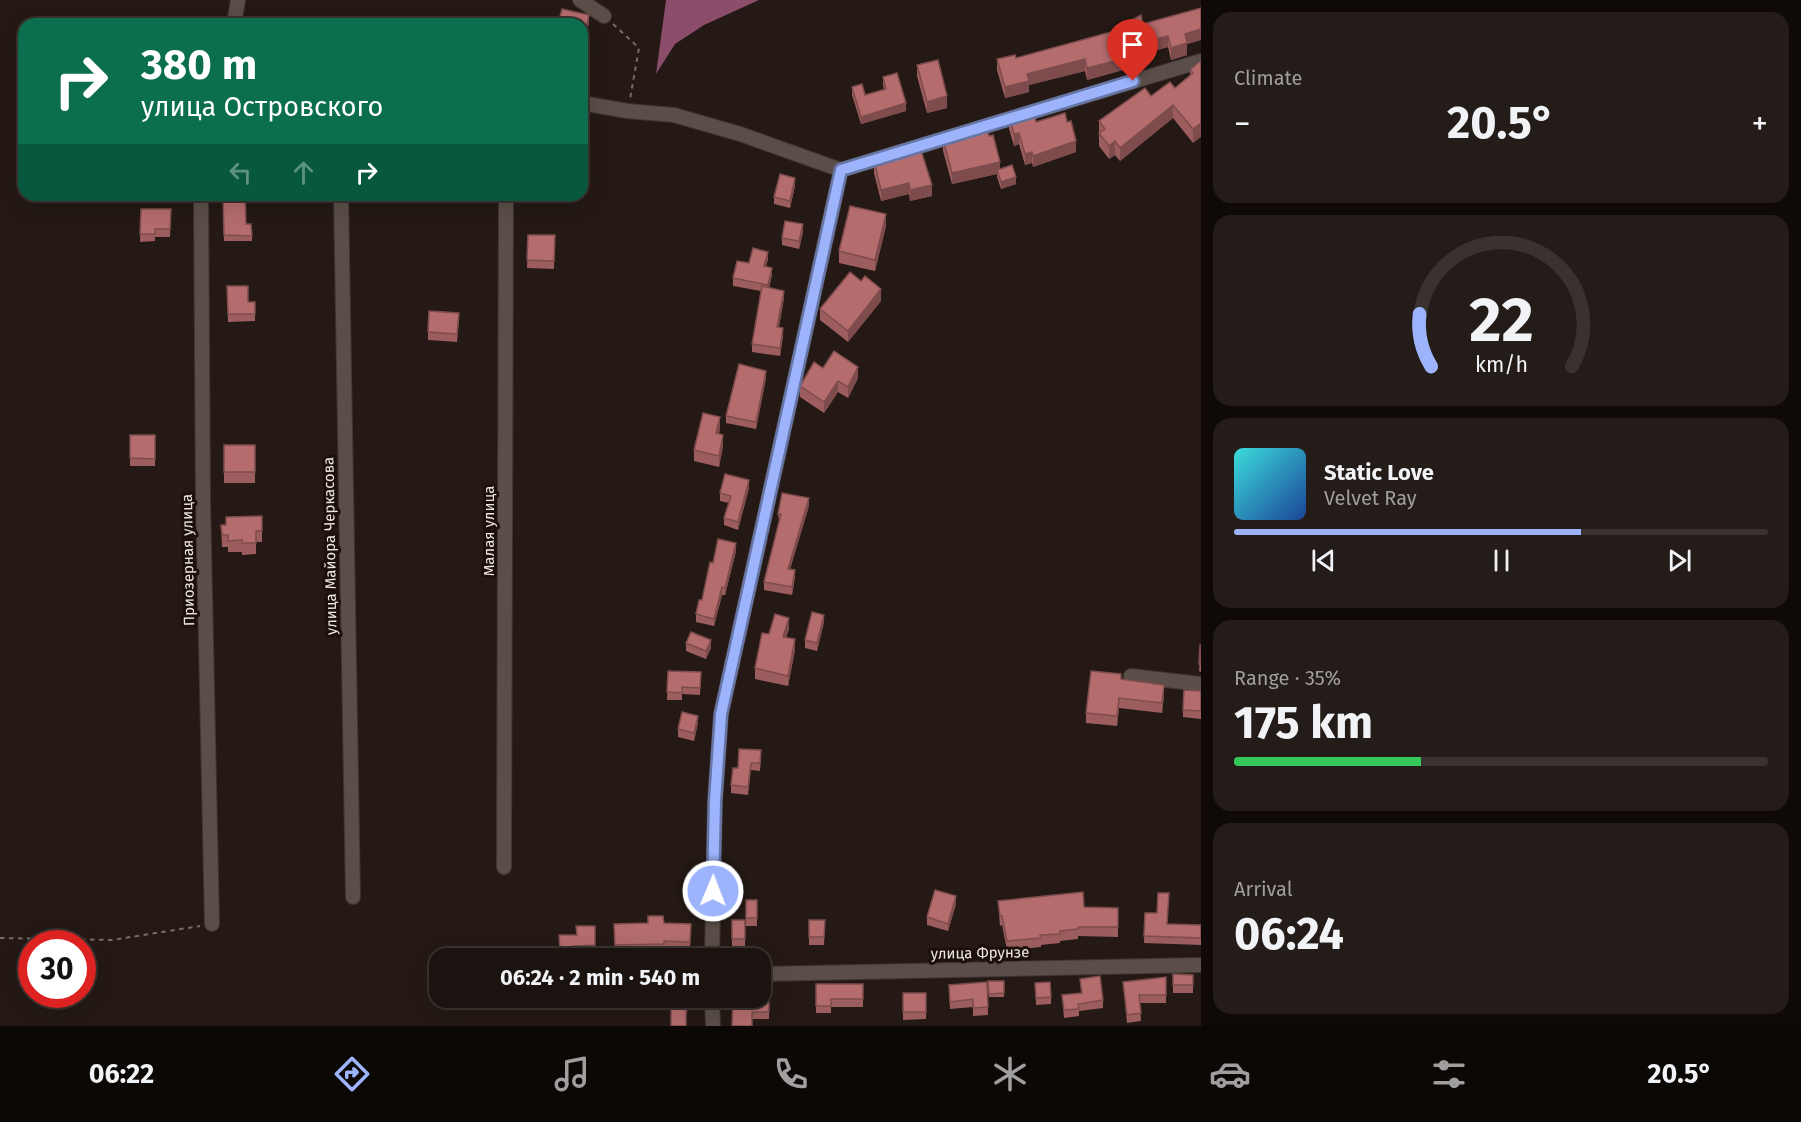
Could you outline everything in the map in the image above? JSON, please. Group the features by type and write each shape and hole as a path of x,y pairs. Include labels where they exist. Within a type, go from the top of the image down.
{"street":[{"path":"235,18 238,0"},
{"path":"580,0 604,16"},
{"path":"588,104 627,111 674,115 740,134 841,170 1201,61"},
{"path":"712,948 715,801 721,714 841,170"},
{"name":"Приозерная улица","path":"201,201 203,513 212,924"},
{"name":"улица Майора Черкасова","path":"341,201 352,897"},
{"name":"Малая улица","path":"504,867 506,201"},
{"path":"1131,676 1201,684"},
{"name":"улица Фрунзе","path":"771,974 1201,965"},
{"path":"712,1008 713,1026"}],"path":[{"path":"604,16 639,48 627,111"},
{"path":"0,938 112,940 212,924"}],"shaded area":[{"path":"666,0 759,0 704,25 675,44 656,74"}],"building":[{"path":"1201,8 1201,29 1185,34 1187,43 1171,48 1168,36 1127,47 1130,57 1087,68 1085,59 1027,74 1029,81 1005,87 997,59 1015,55 1016,58 1122,29 1121,25 1141,15 1143,24"},
{"path":"562,9 589,15 588,19 560,18"},
{"path":"938,60 947,96 927,102 917,65"},
{"path":"1200,61 1201,123 1193,129 1173,105 1120,148 1115,141 1109,146 1099,133 1105,129 1099,121 1145,88 1151,96 1170,82 1175,88 1193,73 1190,70"},
{"path":"897,73 906,103 861,117 852,87 862,84 865,95 886,89 883,77"},
{"path":"1033,110 1036,122 1065,113 1067,122 1071,121 1076,141 1033,156 1032,152 1025,154 1019,133 1014,134 1009,117"},
{"path":"986,127 989,136 993,135 1000,162 952,173 943,139"},
{"path":"919,144 932,185 910,190 909,183 881,190 874,161 909,152 908,148"},
{"path":"1012,165 1016,177 1001,182 997,170"},
{"path":"780,174 795,178 790,201 774,197"},
{"path":"223,201 245,201 246,224 251,224 252,236 224,235"},
{"path":"850,206 886,214 875,260 839,251"},
{"path":"141,209 171,209 170,229 155,229 155,234 140,234"},
{"path":"785,221 803,224 799,241 782,238"},
{"path":"528,235 555,235 554,261 527,260"},
{"path":"753,248 768,252 764,266 772,268 768,285 733,278 737,261 749,263"},
{"path":"850,272 861,281 865,276 881,289 848,331 820,309"},
{"path":"227,286 248,286 248,302 255,302 255,314 228,314"},
{"path":"762,286 784,291 777,327 783,328 780,348 752,344"},
{"path":"429,311 459,313 457,334 428,332"},
{"path":"834,351 858,367 848,387 838,381 824,402 800,386 814,362 823,368"},
{"path":"739,364 766,371 756,422 726,416"},
{"path":"703,413 720,417 716,433 723,435 719,456 694,450"},
{"path":"130,435 155,435 155,459 130,458"},
{"path":"224,445 255,445 255,472 224,472"},
{"path":"725,474 749,480 738,522 724,518 731,496 720,493"},
{"path":"782,493 809,498 788,569 795,570 792,587 764,582 781,514 778,514"},
{"path":"262,516 262,531 256,531 256,543 242,543 242,540 228,541 228,535 222,535 221,525 226,525 226,517"},
{"path":"718,539 736,543 725,588 722,587 714,619 696,614 699,600 702,600 710,562 713,563"},
{"path":"812,612 824,615 817,643 805,640"},
{"path":"775,614 789,618 783,637 795,639 788,676 755,668 762,633 769,634"},
{"path":"691,632 711,640 706,651 686,643"},
{"path":"1200,645 1201,664 1199,664"},
{"path":"668,671 701,672 700,688 682,687 682,693 667,692"},
{"path":"1091,671 1121,674 1121,679 1164,685 1162,703 1119,698 1117,716 1086,713"},
{"path":"1184,690 1201,691 1201,711 1183,710"},
{"path":"682,712 698,716 694,733 678,729"},
{"path":"739,749 761,750 760,763 751,763 748,787 731,785 733,768 738,768"},
{"path":"935,890 956,896 948,924 927,917"},
{"path":"1083,892 1084,907 1118,908 1118,927 1078,927 1078,929 1060,931 1060,934 1040,935 1041,938 1007,941 998,901"},
{"path":"1158,893 1169,893 1167,924 1201,925 1201,938 1144,936 1145,913 1157,913"},
{"path":"746,900 757,900 757,918 746,918"},
{"path":"648,916 663,916 664,923 691,924 690,942 664,941 664,944 615,945 614,924 648,923"},
{"path":"732,920 745,920 745,939 732,939"},
{"path":"809,920 825,920 824,937 809,937"},
{"path":"576,926 595,926 595,945 560,948 559,935 577,935"},
{"path":"1173,974 1193,975 1193,985 1173,985"},
{"path":"1100,976 1103,1000 1078,1004 1079,1009 1064,1010 1062,995 1082,993 1080,979"},
{"path":"1166,977 1166,995 1139,995 1141,1013 1127,1015 1123,982"},
{"path":"988,981 1004,981 1004,993 989,994"},
{"path":"987,982 988,1007 973,1008 973,999 950,1002 949,985"},
{"path":"1050,982 1051,997 1036,998 1035,983"},
{"path":"816,984 863,984 863,999 831,999 831,1006 816,1006"},
{"path":"903,993 926,993 926,1012 903,1012"},
{"path":"671,1008 686,1008 686,1026 671,1026"},
{"path":"733,1008 769,1008 769,1012 752,1012 752,1026 732,1026"}],"route":[{"path":"713,891 715,801 721,714 734,644 841,170 1133,81"}]}
